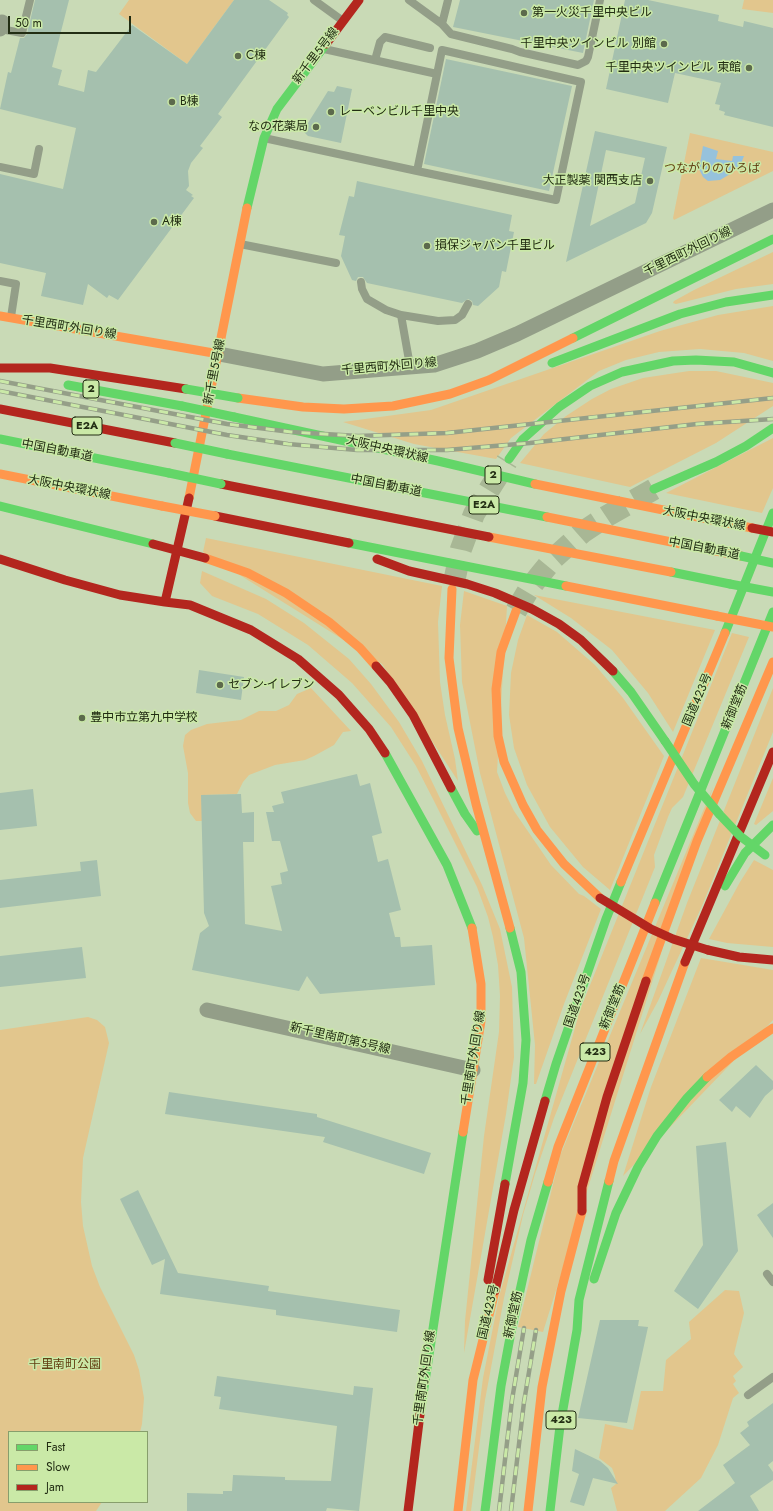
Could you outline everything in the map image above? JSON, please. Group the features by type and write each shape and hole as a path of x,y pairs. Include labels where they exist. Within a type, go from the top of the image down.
{"main road":[{"name":"新千里5号線","path":"165,602 174,569 219,354 239,243 264,138 277,108 358,0"},
{"path":"489,380 773,239"},
{"path":"0,368 50,368 303,407 365,409 415,402 450,394 489,380 536,367 680,314 726,302 773,295"},
{"name":"千里西町外回り線","path":"0,316 219,354"},
{"path":"509,459 532,430 559,407 590,386 622,372 673,361 696,360 734,362 773,372"},
{"path":"0,372 30,377"},
{"name":"大阪中央環状線","path":"61,383 182,406 438,461 509,479 773,532"},
{"name":"中国自動車道","path":"0,409 773,563"},
{"path":"654,489 716,462 746,446 773,428"},
{"name":"中国自動車道","path":"0,439 221,484 773,592"},
{"name":"大阪中央環状線","path":"0,474 773,627"},
{"path":"0,506 205,558 248,573 286,593 329,622 368,656 390,682 417,722 465,814 478,833 496,872"},
{"name":"国道423号","path":"458,1511 474,1380 514,1210 556,1064 574,1007 606,919 724,636 773,513"},
{"path":"308,534 408,571 482,588 522,604 547,617 582,640 601,657 631,692 694,784 720,815 740,836 773,860"},
{"path":"0,559 120,595 165,602"},
{"path":"452,589 449,646 453,696 471,782 496,872 521,972 525,1008 526,1040 521,1095 490,1267 474,1380"},
{"name":"千里南町外回り線","path":"165,602 182,603 196,607 252,630 282,648 309,668 339,695 379,743 401,780 447,865 471,923 477,951 482,999 479,1034 445,1239 418,1426 408,1511"},
{"path":"516,611 501,652 496,689 498,736 504,762 522,805 538,830 564,864 600,898 651,929 708,950 739,957 773,960"},
{"name":"新御堂筋","path":"485,1511 501,1386 511,1332 531,1240 558,1147 608,1019 773,612"},
{"name":"新御堂筋","path":"528,1511 542,1388 562,1291 582,1210 582,1187 618,1060 644,982 697,841 773,662"},
{"name":"423","path":"550,1511 560,1426 576,1330 579,1300 614,1161 682,970 773,752"},
{"path":"689,953 732,872 745,853 773,825"},
{"path":"643,1051 682,970"},
{"path":"576,1330 587,1304 616,1213 630,1182 649,1148 675,1113 707,1077 731,1057 773,1028"},
{"path":"761,1036 773,1032"},
{"path":"582,1210 593,1182"}],"street":[{"name":"千里西町外回り線","path":"219,354 323,374 434,365 496,343 773,210"},
{"name":"新千里南町第5号線","path":"207,1010 473,1070"}],"lane":[{"path":"1,27 22,33 30,0"},
{"path":"314,0 343,21"},
{"path":"409,0 442,24 451,34 578,65 586,61 588,57 600,0"},
{"path":"442,24 448,0"},
{"path":"375,60 380,42 385,37 430,48"},
{"path":"322,49 437,74"},
{"path":"264,138 417,171 556,200 581,82 442,50 417,171"},
{"path":"0,167 34,174 39,149"},
{"path":"239,243 336,263"},
{"path":"0,281 16,284 11,318"},
{"path":"361,282 362,289 368,299 386,310 401,315 438,321 455,320 462,315 468,304"},
{"path":"401,315 410,366"},
{"path":"767,1274 773,1282"},
{"path":"748,1395 773,1377"}],"green space":[{"path":"129,0 234,0 187,64 119,14"},
{"path":"744,0 773,0 773,13 742,9"},
{"name":"つながりのひろば","path":"690,133 773,152 773,171 674,220 673,218"},
{"path":"773,252 773,284 736,289 676,304 673,303 694,290"},
{"path":"773,306 773,361 744,353 700,349 659,352 626,360 599,371 511,438 496,459 414,444 343,422 431,410 660,331 718,315"},
{"path":"689,371 716,371 773,383 773,406 716,443 630,487 520,463 544,434 566,416 592,399 611,389 643,378"},
{"path":"773,438 773,488 762,513 666,493"},
{"path":"206,538 442,586 438,622 440,682 458,781 382,664 203,552"},
{"path":"202,571 266,599 304,623 349,659 371,684 399,722 422,761 482,885 500,929 512,987 514,1057 506,1114 464,1353 465,1321 484,1136 499,1032 500,996 498,965 488,917 477,887 433,799 416,766 391,727 352,683 308,645 258,614 212,596 200,583"},
{"path":"464,591 507,606 497,772 505,793 514,811 551,865 579,894 601,909 564,1004 536,1084 534,1084 535,1045 524,938 480,773 462,682 460,625"},
{"path":"534,595 715,630 673,732 648,693 612,650 571,618"},
{"path":"527,615 557,632 595,665 623,698 664,756 610,890 583,867 550,827 527,785 514,748 509,715 511,673 518,640"},
{"path":"732,633 749,637 683,797 672,808 668,817 654,855 655,867 554,1118 535,1174 523,1215 504,1298 485,1400 471,1511 466,1511 483,1378 499,1297 580,1010"},
{"path":"311,688 351,731 343,732 334,745 305,760 275,765 249,775 243,782 237,794 203,795 202,821 196,821 190,813 188,803 188,773 183,746 185,735 191,730 207,724 241,720 259,711 276,711 289,705 297,694"},
{"path":"773,688 773,732 702,906 658,1001 640,1034 687,903"},
{"path":"773,778 773,811 756,825 754,824"},
{"path":"713,787 543,1332 518,1327 560,1156"},
{"path":"754,860 773,870 773,947 727,943 709,939 740,882"},
{"path":"701,958 773,970 773,1020 623,1176 651,1087"},
{"name":"千里南町公園","path":"88,1017 97,1020 105,1027 109,1043 83,1158 81,1202 83,1226 92,1266 100,1287 134,1355 139,1370 144,1398 140,1431 8,1431 8,1503 101,1503 96,1511 0,1511 0,1030"},
{"path":"725,1290 739,1291 744,1313 734,1354 743,1367 733,1376 736,1381 733,1384 739,1393 733,1398 718,1445 701,1478 665,1511 617,1511 611,1488 616,1484 615,1476 612,1468 599,1458 605,1424 633,1430 641,1391 663,1391 666,1360 691,1339 689,1322"}],"water":[{"path":"703,146 718,151 716,159 732,161 733,156 744,156 740,166 732,173 720,180 708,181 703,177 699,169"}],"building":[{"path":"35,0 69,0 52,67 62,70 58,85 84,92 88,70 96,72 132,25 187,64 234,0 269,0 288,13 287,15 289,17 218,114 222,117 200,146 203,148 191,163 188,171 189,186 186,190 193,195 191,196 194,198 118,300 109,295 107,298 88,284 83,305 41,296 46,273 0,263 0,174 63,189 76,128 0,109 8,72 11,73 20,38 24,38 27,34"},
{"name":"第一火災千里中央ビル","path":"460,0 594,0 583,53 453,27"},
{"path":"625,0 648,0 719,15 718,21 743,27 744,21 773,28 773,127 724,115 725,112 719,110 720,105 715,104 721,83 675,73 668,103 606,89"},
{"path":"446,59 572,86 549,191 424,164"},
{"name":"レーベンビル千里中央","path":"337,86 352,89 341,143 308,136 303,131 328,91 334,92"},
{"name":"大正製薬 関西支店","path":"595,131 667,147 652,213 646,223 566,262","holes":["606,150 645,158 635,203 590,226"]},
{"name":"損保ジャパン千里ビル","path":"357,181 512,215 509,231 514,232 506,272 502,271 499,287 478,306 473,305 472,301 468,299 462,303 367,283 363,277 358,277 356,281 352,280 341,256 345,236 339,235 349,196 354,197"},
{"name":"セブン-イレブン","path":"199,670 244,677 241,700 196,693"},
{"path":"357,774 360,786 370,783 382,833 372,836 378,862 388,859 401,910 389,913 395,937 400,937 401,947 432,945 435,985 320,994 307,976 299,991 192,970 200,933 209,926 204,913 201,795 241,794 242,813 254,812 254,842 243,842 245,924 282,931 271,886 282,884 280,873 288,871 280,841 272,841 266,812 274,812 272,806 284,803 281,792"},
{"path":"33,789 37,826 0,830 0,793"},
{"path":"97,860 101,896 0,908 0,880 81,871 80,862"},
{"path":"82,947 86,978 0,987 0,956"},
{"path":"756,1065 773,1081 773,1089 765,1096 750,1118 736,1106 732,1112 719,1100"},
{"path":"169,1092 317,1114 317,1117 431,1153 424,1174 323,1142 325,1137 165,1114"},
{"path":"726,1142 738,1251 698,1309 674,1291 703,1245 696,1146"},
{"path":"138,1190 178,1273 269,1286 268,1291 400,1310 397,1332 276,1315 276,1310 160,1294 165,1259 152,1265 120,1199"},
{"path":"773,1203 773,1238 757,1215"},
{"path":"600,1320 639,1320 638,1326 648,1327 627,1423 578,1418"},
{"path":"217,1376 353,1395 354,1386 373,1388 359,1511 327,1508 326,1511 187,1511 187,1493 223,1494 223,1491 232,1491 233,1475 285,1477 285,1480 331,1481 337,1426 219,1409 221,1397 214,1396"},
{"path":"773,1403 773,1461 768,1465 773,1472 773,1480 750,1496 759,1511 698,1511 735,1483 723,1465 750,1445 740,1433 749,1426 747,1422"},
{"path":"575,1449 600,1461 608,1468 618,1484 593,1478 584,1506 570,1502 579,1474 572,1471"}],"tunnel":[{"path":"454,582 461,549 474,514 507,461"},
{"path":"516,611 529,589 554,558 583,532 607,516 654,489"}],"railway":[{"path":"0,381 227,424 291,432 358,436 447,433 773,398"},
{"path":"0,391 227,435 288,444 357,450 447,450 530,443 697,424 773,419"},
{"path":"499,1511 512,1400 524,1328"},
{"path":"511,1511 524,1402 536,1330"}],"traffic: fast":[{"path":"247,208 264,138 277,109 326,44"},
{"path":"573,338 773,239"},
{"path":"552,363 680,314 726,302 773,295"},
{"path":"509,459 523,439 559,407 590,386 622,372 673,361 696,360 734,362 773,373"},
{"path":"68,385 182,406"},
{"path":"186,389 238,398"},
{"path":"182,406 234,417"},
{"path":"234,417 438,461 535,484"},
{"path":"654,489 716,462 746,446 773,428"},
{"path":"0,439 169,473"},
{"path":"175,443 227,454"},
{"path":"227,454 547,517"},
{"path":"169,473 221,484"},
{"path":"0,506 153,544"},
{"path":"725,633 773,513"},
{"path":"349,543 566,586"},
{"path":"741,556 773,563"},
{"path":"671,572 730,584"},
{"path":"730,584 773,592"},
{"path":"655,903 773,612"},
{"path":"613,671 631,692 665,741"},
{"path":"665,741 694,784 720,815 740,836 765,855"},
{"path":"385,753 447,865 472,928"},
{"path":"451,788 465,814 477,831"},
{"path":"725,886 745,853 773,825"},
{"path":"545,1101 556,1064 606,919 621,882"},
{"path":"505,1184 523,1083 526,1040 521,972 510,928"},
{"path":"594,1279 616,1213 638,1167 657,1136 687,1098 707,1077"},
{"path":"420,1414 463,1132"},
{"path":"550,1511 560,1426 577,1330 579,1300 609,1181"},
{"path":"485,1511 501,1386 511,1332 531,1240 548,1182"}],"traffic: slow":[{"path":"189,498 247,208"},
{"path":"0,316 219,354"},
{"path":"238,398 303,407 344,409 393,406 450,394 489,380 573,338"},
{"path":"0,474 162,506"},
{"path":"535,484 752,528"},
{"path":"162,506 215,516"},
{"path":"547,517 741,556"},
{"path":"489,537 671,572"},
{"path":"205,558 248,573 286,593 329,622 360,648 376,666"},
{"path":"566,586 717,616"},
{"path":"452,589 449,658 458,728 476,804 510,928"},
{"path":"516,611 501,652 496,689 498,736 504,762 523,805 537,830 564,864 600,898"},
{"path":"717,616 773,627"},
{"path":"621,882 725,633"},
{"path":"646,981 697,841 773,662"},
{"path":"548,1182 558,1147 655,903"},
{"path":"463,1132 481,1021 481,984 472,928"},
{"path":"609,1181 614,1161 685,962"},
{"path":"707,1077 731,1057 773,1028"},
{"path":"528,1511 542,1387 561,1291 582,1211"},
{"path":"458,1511 473,1380 495,1291"}],"traffic: jam":[{"path":"326,44 359,0"},
{"path":"0,368 50,368 186,389"},
{"path":"0,409 175,443"},
{"path":"221,484 489,537"},
{"path":"0,559 65,580 120,595 165,602 189,498"},
{"path":"215,516 349,543"},
{"path":"752,528 773,532"},
{"path":"153,544 205,558"},
{"path":"377,559 409,571 467,584 495,593 532,609 559,624 581,640 613,671"},
{"path":"165,602 190,605 251,630 298,659 339,695 369,729 385,753"},
{"path":"376,666 390,682 413,715 451,788"},
{"path":"685,962 773,752"},
{"path":"600,898 651,929 673,939 708,950"},
{"path":"708,950 739,957 773,960"},
{"path":"582,1211 582,1187 607,1097 646,981"},
{"path":"495,1291 514,1210 545,1101"},
{"path":"488,1280 505,1184"},
{"path":"408,1511 420,1414"}],"place":[{"name":"第一火災千里中央ビル","path":"524,13"},
{"name":"千里中央ツインビル 別館","path":"664,44"},
{"name":"C棟","path":"238,56"},
{"name":"千里中央ツインビル 東館","path":"749,68"},
{"name":"B棟","path":"172,102"},
{"name":"レーベンビル千里中央","path":"331,112"},
{"name":"なの花薬局","path":"316,127"},
{"name":"大正製薬 関西支店","path":"650,181"},
{"name":"A棟","path":"154,222"},
{"name":"損保ジャパン千里ビル","path":"427,246"},
{"name":"セブン-イレブン","path":"220,685"},
{"name":"豊中市立第九中学校","path":"82,718"}]}
